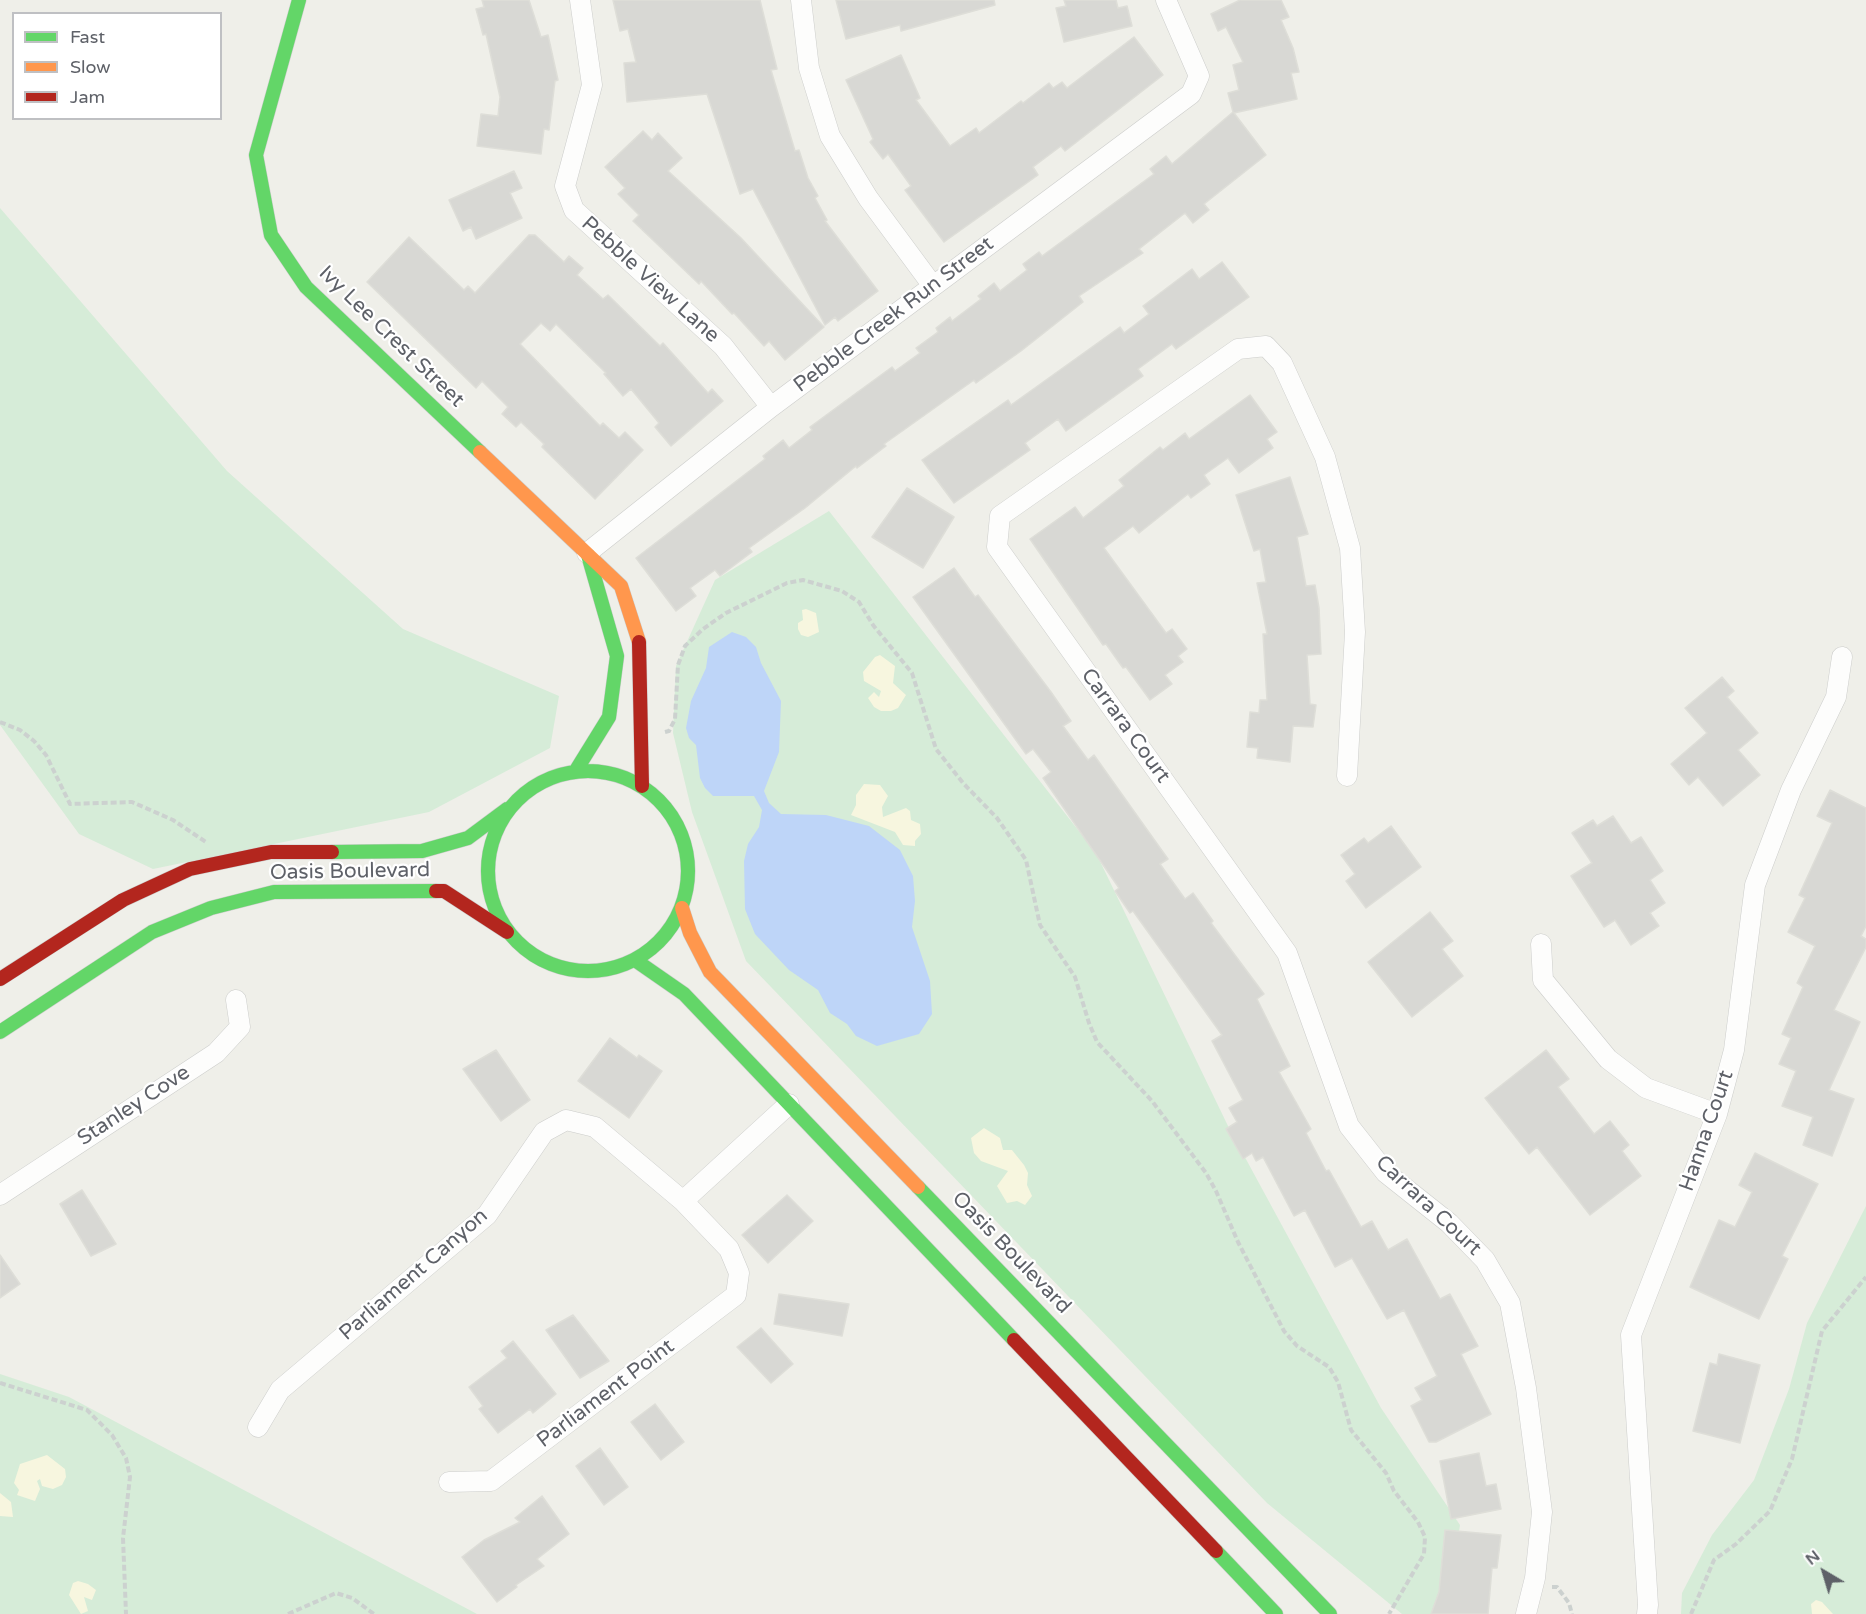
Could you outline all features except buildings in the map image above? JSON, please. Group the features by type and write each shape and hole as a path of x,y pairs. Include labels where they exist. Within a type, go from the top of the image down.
{"main road":[{"name":"Ivy Lee Crest Street","path":"299,0 256,155 271,235 306,287 621,585 640,646 642,786"},
{"path":"575,772 609,717 617,656 587,553"},
{"name":"Oasis Boulevard","path":"0,979 123,900 190,869 271,852 422,851 468,838 531,789 552,778 575,772 609,773 642,786 668,809 684,840 689,874 682,908 670,929 654,946 635,960 602,971 567,969 535,956 509,933 444,891 274,892 211,908 152,932 0,1032"},
{"name":"Oasis Boulevard","path":"509,933 493,902 488,868 495,834 513,805"},
{"name":"Oasis Boulevard","path":"682,908 690,933 710,972 1330,1614"},
{"path":"635,960 684,994 1276,1614"}],"street":[{"name":"Pebble View Lane","path":"580,0 592,85 565,186 574,210 723,346 771,407"},
{"path":"801,0 809,68 831,136 868,198 933,286"},
{"name":"Pebble Creek Run Street","path":"587,553 771,407 1191,94 1199,76 1166,0"},
{"name":"Carrara Court","path":"1347,776 1355,632 1350,548 1325,457 1282,363 1266,346 1238,349 1000,516 997,547 1287,953 1349,1126 1386,1173 1449,1223 1485,1260 1510,1303 1526,1388 1542,1512 1534,1578 1526,1614"},
{"name":"Hanna Court","path":"1647,1614 1631,1335 1717,1114 1734,1050 1755,885 1791,790 1836,697 1842,657"},
{"path":"1541,944 1543,980 1608,1059 1646,1088 1717,1114"},
{"name":"Stanley Cove","path":"0,1195 216,1053 240,1027 236,1000"},
{"path":"683,1202 789,1104"},
{"name":"Parliament Canyon","path":"258,1427 280,1390 487,1215 544,1132 566,1120 595,1127 683,1202"},
{"name":"Parliament Point","path":"449,1482 490,1481 736,1295 739,1273 729,1249 683,1202"}],"path":[{"path":"661,733 669,731 675,719 678,665 685,646 703,629 726,613 787,583 802,580 842,591 859,602 873,625 912,673 936,749 950,768 997,818 1026,860 1040,925 1075,977 1097,1042 1152,1101 1206,1173 1238,1242 1284,1331 1297,1346 1329,1367 1338,1382 1351,1430 1386,1473 1394,1491 1418,1522 1425,1537 1424,1554 1389,1614"},
{"path":"0,722 20,730 46,755 70,804 132,802 173,820 209,845"},
{"path":"1690,1614 1714,1560 1770,1511 1792,1459 1822,1331 1866,1277"},
{"path":"0,1383 87,1410 112,1435 126,1458 130,1477 123,1538 126,1614"},
{"path":"1547,1588 1557,1587 1569,1603 1572,1614"},
{"path":"288,1614 336,1593 352,1598 374,1614"}],"shaded area":[{"path":"0,208 227,471 403,629 559,696 550,748 429,812 153,869 79,834 0,725"},
{"path":"829,511 1096,853 1228,1126 1381,1408 1460,1525 1446,1614 1402,1614 1267,1503 746,961 692,812 673,733 676,666 715,580"},
{"path":"1866,1206 1866,1614 1681,1614 1682,1593 1712,1535 1754,1480 1789,1389 1807,1323"},
{"path":"0,1374 69,1397 477,1614 0,1614"}],"sand":[{"path":"806,609 816,613 819,632 808,637 801,635 798,629 798,623 803,620 802,610"},
{"path":"880,655 895,666 893,683 906,695 898,708 891,711 881,711 874,707 868,698 874,692 879,697 881,691 864,681 863,672 875,657"},
{"path":"864,784 880,785 888,796 882,807 883,817 906,808 910,811 911,820 920,824 921,834 915,841 915,846 903,845 895,832 851,815 856,805 856,795"},
{"path":"984,1128 1000,1138 1003,1150 1012,1150 1024,1165 1028,1173 1027,1185 1032,1196 1025,1205 1017,1201 1007,1203 997,1186 1008,1171 981,1161 974,1153 971,1138"},
{"path":"47,1455 65,1469 66,1477 62,1485 53,1489 42,1486 40,1479 37,1481 40,1489 35,1501 17,1495 19,1490 14,1483 20,1464"},
{"path":"0,1493 11,1502 13,1517 0,1516"},
{"path":"78,1581 96,1590 92,1600 84,1597 88,1611 81,1614 69,1595 73,1583"},
{"path":"1816,1600 1822,1602 1833,1614 1812,1614 1811,1604"}],"water":[{"path":"732,632 746,637 756,647 761,663 781,701 779,752 764,791 769,803 781,814 826,815 869,826 900,850 913,876 915,901 912,927 930,981 932,1014 919,1034 877,1046 856,1036 847,1024 830,1013 818,990 789,970 755,934 745,909 744,861 748,844 759,827 762,810 754,796 713,796 705,788 700,778 696,745 689,738 686,728 691,701 706,668 709,647"}],"traffic: fast":[{"path":"299,0 256,155 271,235 306,287 480,452"},
{"path":"575,772 609,717 617,656 588,555"},
{"path":"588,771 607,773 635,783 665,808 680,833 686,852 688,871 686,890 676,918 651,948 626,963 607,969 588,971 569,969 541,959 511,934 496,909 490,890 488,871 490,852 500,824 525,794 550,779 569,773 588,771"},
{"path":"332,852 422,851 468,838 507,809"},
{"path":"0,1032 152,932 211,908 274,892 436,891"},
{"path":"635,960 684,994 1014,1340"},
{"path":"918,1187 1330,1614"},
{"path":"1216,1551 1276,1614"}],"traffic: slow":[{"path":"480,452 621,586 639,642"},
{"path":"682,908 690,933 710,972 918,1187"}],"traffic: jam":[{"path":"639,642 642,786"},
{"path":"0,979 123,900 190,869 271,852 332,852"},
{"path":"436,891 444,891 507,932"},
{"path":"1014,1340 1216,1551"}]}
